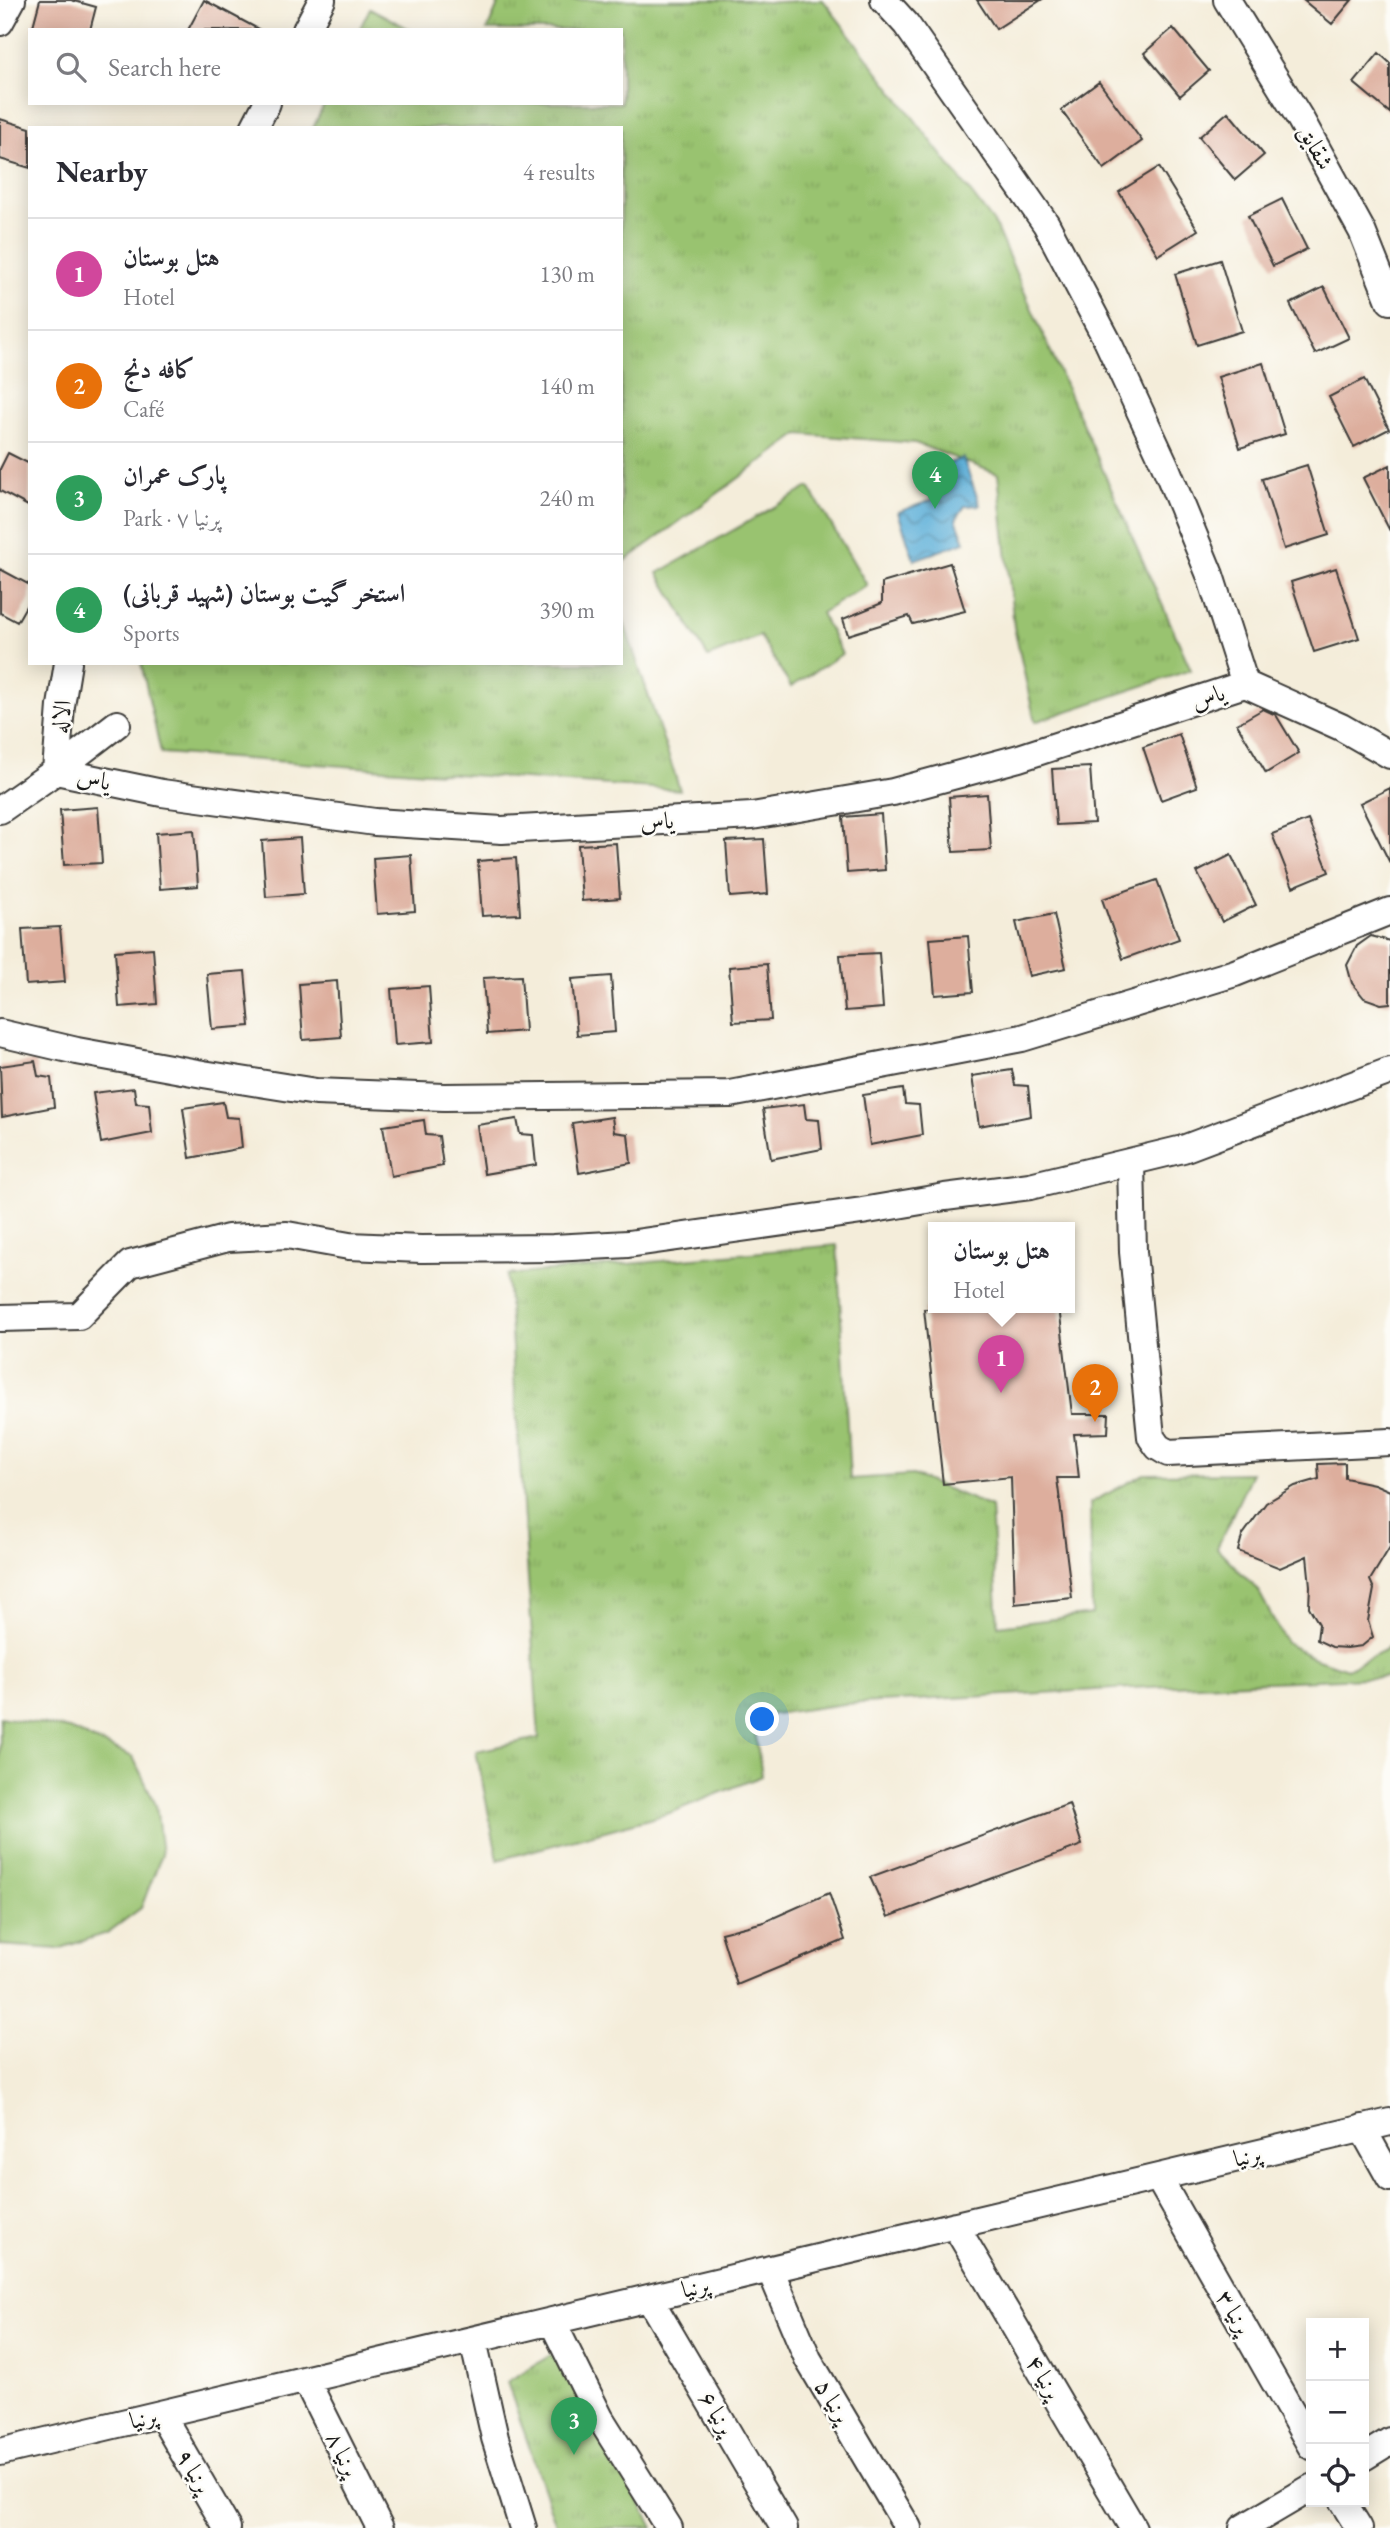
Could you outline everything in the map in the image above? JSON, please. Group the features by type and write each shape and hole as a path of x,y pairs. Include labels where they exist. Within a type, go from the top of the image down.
{"street":[{"path":"0,22 12,0"},
{"path":"307,28 322,0"},
{"path":"884,0 906,24 1046,224 1107,340 1165,465 1210,575 1245,684 1340,727 1390,755"},
{"name":"شقایق","path":"1227,0 1301,120 1362,232 1390,301"},
{"path":"255,126 266,105"},
{"name":"الاله","path":"56,771 61,706 68,665"},
{"name":"یاس","path":"56,771 162,793 375,822 502,830 752,816 893,792 994,765 1245,684"},
{"path":"0,810 117,724"},
{"path":"0,1033 77,1051 316,1091 444,1097 730,1094 1022,1038 1235,973 1390,911"},
{"path":"0,1318 79,1316 131,1264 228,1238 287,1235 349,1245 486,1250 628,1244 1030,1186 1183,1149 1390,1071"},
{"path":"1130,1162 1135,1265 1151,1437 1158,1447 1168,1453 1390,1442"},
{"name":"پرنیا","path":"0,2452 1390,2122"},
{"path":"1362,2129 1390,2178"},
{"name":"پرنیا ۳","path":"1158,2177 1310,2444"},
{"name":"پرنیا ۴","path":"955,2225 1133,2528"},
{"name":"پرنیا ۵","path":"770,2269 808,2358 908,2528"},
{"name":"پرنیا ۶","path":"649,2298 784,2528"},
{"path":"552,2321 600,2418 669,2528"},
{"path":"473,2340 495,2438 523,2528"},
{"name":"پرنیا ۸","path":"306,2380 380,2528"},
{"name":"پرنیا ۹","path":"161,2414 227,2528"},
{"path":"1369,2454 1390,2441"},
{"path":"1243,2528 1306,2491"},
{"path":"1346,2507 1359,2528"}],"green space":[{"path":"500,0 823,0 994,223 1191,670 1035,722 1014,627 998,474 915,443 799,434 623,563 623,126 314,126 324,105 623,105 623,28 488,28"},
{"path":"370,8 407,28 360,28"},
{"path":"809,487 867,585 821,613 842,654 791,687 760,636 708,657 658,573"},
{"path":"623,620 680,790 161,753 141,665 623,665"},
{"path":"837,1245 850,1479 913,1475 991,1507 998,1626 1092,1614 1090,1503 1144,1474 1252,1473 1217,1548 1258,1590 1286,1643 1312,1657 1347,1669 1385,1650 1390,1644 1390,1677 844,1704 753,1717 762,1776 667,1814 498,1860 476,1751 539,1738 507,1275"},
{"path":"0,1717 69,1729 133,1757 156,1805 162,1854 141,1908 107,1933 58,1949 0,1945"},
{"path":"564,2347 653,2528 557,2528 507,2382"}],"water":[{"path":"963,458 980,505 965,506 956,519 965,542 914,560 898,512 932,500 920,473"}],"building":[{"path":"40,0 71,0 96,7 91,28 33,28"},
{"path":"204,0 256,28 189,28"},
{"path":"977,0 1041,0 996,29"},
{"path":"1303,0 1352,0 1332,24"},
{"path":"1173,28 1209,71 1180,96 1144,53"},
{"path":"1379,53 1390,63 1390,113 1354,83"},
{"path":"1099,82 1142,141 1104,169 1061,110"},
{"path":"1228,112 1264,155 1235,180 1199,137"},
{"path":"0,119 28,127 28,167 0,159"},
{"path":"1159,167 1198,230 1158,255 1119,192"},
{"path":"1282,199 1307,249 1273,266 1248,216"},
{"path":"1220,260 1242,331 1197,345 1175,274"},
{"path":"1324,287 1349,338 1315,354 1290,304"},
{"path":"1263,363 1285,434 1240,448 1218,377"},
{"path":"1364,379 1389,429 1354,447 1329,397"},
{"path":"8,453 28,463 28,506 0,491 0,469"},
{"path":"1307,465 1329,535 1284,549 1262,479"},
{"path":"1390,465 1390,531 1363,478"},
{"path":"950,563 965,611 913,624 909,616 848,635 843,619 882,603 882,583"},
{"path":"1336,568 1359,638 1314,652 1291,582"},
{"path":"0,569 28,584 28,603 17,622 0,613"},
{"path":"1263,709 1276,715 1299,753 1266,773 1237,724"},
{"path":"1179,734 1197,787 1161,800 1143,747"},
{"path":"1090,767 1094,823 1056,825 1052,769"},
{"path":"1390,788 1390,863 1360,803"},
{"path":"987,794 991,850 953,852 949,797"},
{"path":"98,807 102,863 64,865 60,810"},
{"path":"881,814 885,870 847,873 843,817"},
{"path":"1308,820 1329,872 1293,887 1272,834"},
{"path":"194,830 198,886 160,889 156,833"},
{"path":"300,838 304,894 266,897 262,841"},
{"path":"764,839 768,894 730,897 726,841"},
{"path":"616,843 620,898 582,901 578,845"},
{"path":"411,855 415,911 377,914 373,858"},
{"path":"1231,855 1256,905 1222,922 1197,872"},
{"path":"516,858 520,914 482,916 478,861"},
{"path":"1157,880 1179,939 1123,959 1102,899"},
{"path":"1054,914 1066,968 1029,976 1016,922"},
{"path":"60,927 65,982 26,985 22,929"},
{"path":"968,936 973,992 935,995 930,939"},
{"path":"1371,936 1390,941 1390,1003 1381,1004 1364,998 1352,983 1347,965 1357,946"},
{"path":"153,948 157,1004 119,1007 115,951"},
{"path":"879,953 883,1008 845,1011 840,955"},
{"path":"767,964 771,1020 733,1022 729,967"},
{"path":"245,971 250,1026 212,1029 207,974"},
{"path":"521,976 525,1031 487,1034 483,978"},
{"path":"611,976 615,1032 577,1035 572,979"},
{"path":"337,981 341,1037 303,1040 299,984"},
{"path":"429,986 433,1042 395,1045 391,989"},
{"path":"35,1061 38,1076 51,1078 54,1107 2,1117 0,1066"},
{"path":"1012,1070 1015,1085 1028,1086 1031,1116 979,1126 972,1076"},
{"path":"134,1088 136,1103 149,1104 152,1133 101,1143 93,1093"},
{"path":"903,1089 905,1104 919,1105 922,1135 870,1145 863,1095"},
{"path":"223,1102 226,1117 239,1118 242,1148 190,1158 183,1108"},
{"path":"804,1104 806,1119 819,1120 822,1149 771,1159 763,1109"},
{"path":"612,1117 614,1132 628,1134 631,1163 579,1173 572,1123"},
{"path":"517,1119 520,1134 533,1135 536,1165 484,1174 477,1125"},
{"path":"424,1120 426,1135 439,1136 443,1166 391,1176 383,1126"},
{"path":"924,1309 928,1309 928,1313 1060,1313 1072,1414 1109,1414 1108,1433 1074,1434 1079,1478 1057,1478 1072,1598 1015,1604 1011,1477 943,1484"},
{"path":"1345,1463 1345,1478 1374,1484 1390,1491 1390,1547 1370,1580 1374,1589 1368,1621 1373,1637 1362,1646 1347,1648 1332,1647 1317,1640 1319,1624 1309,1607 1307,1556 1280,1568 1238,1551 1242,1536 1266,1503 1295,1486 1319,1479 1318,1464"},
{"path":"1069,1804 1082,1845 888,1917 870,1877"},
{"path":"829,1893 845,1940 737,1985 721,1933 764,1922"}],"place":[{"name":"استخر گیت بوستان (شهید قربانی)","path":"935,509"},
{"name":"هتل بوستان","path":"1001,1393"},
{"name":"کافه دنج","path":"1095,1422"},
{"name":"پارک عمران","path":"574,2455"}]}
